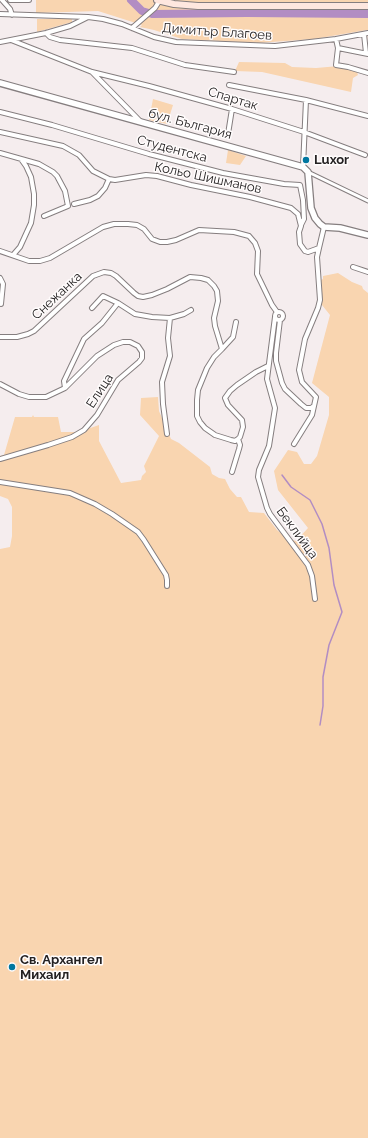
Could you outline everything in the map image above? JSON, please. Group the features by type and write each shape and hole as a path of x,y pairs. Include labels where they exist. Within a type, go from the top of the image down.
{"main road":[{"path":"159,0 198,6 368,6"}],"street":[{"path":"2,0 10,9"},
{"path":"12,15 10,0 29,0"},
{"path":"132,28 155,8 159,0"},
{"name":"Димитър Благоев","path":"0,14 88,17 103,19 122,24 154,37 176,42 275,46 366,34"},
{"path":"0,42 46,33 70,26 88,17"},
{"path":"46,33 50,37 60,40 132,48 185,65 234,72"},
{"path":"338,48 367,53 366,34"},
{"path":"336,39 338,48 336,65 368,72"},
{"name":"Спартак","path":"10,40 92,72 173,92 232,109 304,132 365,155"},
{"path":"92,72 141,122"},
{"name":"бул. България","path":"0,83 302,167 324,181 368,201"},
{"path":"229,85 306,100 368,116"},
{"path":"302,167 306,100"},
{"path":"228,134 232,109"},
{"name":"Студентска","path":"0,112 223,173 284,184 300,185 303,200 304,219 301,226"},
{"path":"0,132 63,146 79,155 93,171 109,179 105,188 98,196 90,200 74,204"},
{"path":"0,153 39,164 58,176 65,191 68,206 44,216"},
{"path":"13,255 20,247 31,224 33,213 34,194 28,171 21,159"},
{"path":"308,172 311,208 315,218 323,226 368,234"},
{"name":"Кольо Шишманов","path":"109,179 114,180 146,175 157,176 291,208 298,214 301,226 299,232 300,244 308,252 319,248"},
{"path":"0,251 29,261 40,261 50,258 103,227 114,224 138,225 152,239 160,242 176,240 199,230 234,232 249,236 255,243 258,251 257,274 272,305 277,312 282,314 276,353 276,361 282,383 285,389 306,408 314,406"},
{"path":"294,444 312,415 316,397 302,382 298,370 305,339 320,300 317,257 323,226"},
{"path":"353,266 368,272"},
{"name":"Снежанка","path":"0,337 17,337 34,331 93,276 104,272 111,273 116,276 134,293 143,297 167,289 190,277 208,280 218,292 218,301 214,318 222,349"},
{"path":"0,278 3,284 1,304"},
{"path":"92,308 103,296 118,303 135,314 152,317 170,318 192,310"},
{"path":"64,388 64,381 84,339 102,323 118,303"},
{"path":"277,312 275,317 280,320"},
{"name":"Беклийца","path":"275,317 268,366 267,385 275,408 269,446 259,470 258,477 267,508 308,565 312,576 315,599"},
{"path":"167,434 162,382 170,356 168,338 170,318"},
{"path":"236,322 231,341 214,357 202,379 198,390 197,416 205,428 215,434 231,440 238,439"},
{"name":"Елица","path":"0,384 19,394 38,398 53,395 64,388 97,356 114,345 123,342 130,342 138,346 142,352 142,358 118,380 96,415 84,430 66,439 26,453 0,459"},
{"path":"232,472 240,445 238,439 241,433 242,420 228,405 225,398 230,391 256,372 268,366"},
{"path":"0,482 70,493 95,504 112,514 132,527 144,540 166,575 167,586"}],"shaded area":[{"path":"36,0 368,0 368,41 367,30 314,39 258,43 182,39 140,27 142,25 98,11 36,13"},
{"path":"37,19 72,19 72,22 37,32"},
{"path":"239,62 285,63 292,67 316,68 339,66 356,69 358,75 353,78 351,92 262,72 235,71"},
{"path":"153,99 173,105 167,124 149,120"},
{"path":"228,150 246,156 240,165 226,163"},
{"path":"338,273 352,282 362,286 368,293 368,1138 0,1138 0,549 10,547 12,536 12,507 8,499 0,496 0,456 4,455 15,417 32,417 33,415 34,417 58,417 61,432 79,432 99,425 99,441 121,483 141,480 142,476 146,472 144,466 159,436 140,415 141,398 158,397 159,411 171,439 179,443 210,467 212,474 219,478 225,479 230,489 237,497 241,497 249,512 264,513 277,530 288,539 296,541 308,528 278,490 274,471 288,450 297,452 304,464 311,464 317,456 329,415 329,397 312,383 330,315 322,305 321,280 323,279 323,276"}],"waterway":[{"path":"131,0 142,11 152,14 368,14"},
{"path":"282,475 291,487 310,500 322,524 329,548 334,585 342,612 329,645 323,677 323,706 320,725"}],"place":[{"name":"Luxor","path":"306,160"},
{"name":"Св. Архангел Михаил","path":"12,967"}]}
